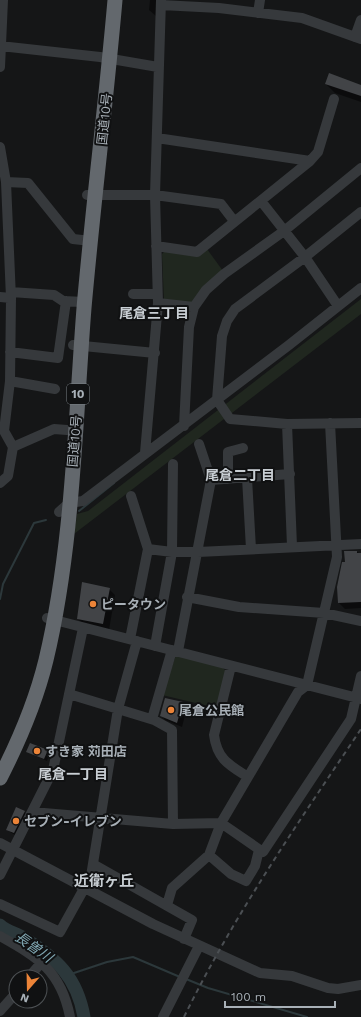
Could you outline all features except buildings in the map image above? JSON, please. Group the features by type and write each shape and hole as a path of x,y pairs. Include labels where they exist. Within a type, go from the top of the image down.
{"highway":[{"name":"国道10号","path":"105,0 105,58"},
{"name":"国道10号","path":"64,507 77,345 76,302 87,241 105,58 115,0"},
{"name":"国道10号","path":"0,759 22,710 60,584 67,430 77,345"},
{"name":"国道10号","path":"0,778 26,720 46,661 50,619"}],"street":[{"path":"0,67 4,0"},
{"path":"258,13 260,0"},
{"path":"145,453 155,352 158,299 155,195 161,3 212,4 258,13 302,18 358,38 361,20"},
{"path":"1,46 105,58 158,67"},
{"path":"156,246 197,252 310,161 318,152 334,99"},
{"path":"157,138 310,161"},
{"path":"0,147 6,182 11,295 7,348 7,379 3,411 4,431 13,447 8,476 0,482"},
{"path":"184,426 189,327 194,307 206,290 224,274 284,231 361,168"},
{"path":"6,182 28,183 73,239 87,241"},
{"path":"91,196 155,195 221,204 234,221"},
{"path":"261,201 304,257 338,306"},
{"path":"361,212 235,309 227,321 222,336 217,400 230,419 287,424 361,423"},
{"path":"64,507 83,501 145,453 184,426 361,288"},
{"path":"133,294 194,307"},
{"path":"0,297 11,295 54,295 76,302 58,358 7,348"},
{"path":"77,345 155,352"},
{"path":"7,379 55,389"},
{"path":"287,424 292,546"},
{"path":"167,905 172,888 209,855 222,823 248,777 298,692 307,685 337,557 330,424"},
{"path":"13,447 54,429 67,430"},
{"path":"152,719 175,650 198,552 211,480 199,444"},
{"path":"228,479 228,452 243,448"},
{"path":"155,646 172,552 174,464"},
{"path":"211,480 290,474"},
{"path":"247,478 251,549"},
{"path":"0,904 60,932 91,876 118,709 133,640 148,549 132,496"},
{"path":"148,549 172,552 198,552 292,546 361,544"},
{"path":"187,597 239,607 324,613 361,621"},
{"path":"50,619 359,698"},
{"path":"0,875 53,770 83,628"},
{"path":"231,666 214,735 215,742 222,758 248,777"},
{"path":"32,812 173,824 222,823 263,852 351,719 359,698 361,676"},
{"path":"69,694 152,719 172,730 173,824"},
{"path":"0,843 13,848 84,888 184,939 260,973 292,976 318,985 338,989 361,986"},
{"path":"209,855 231,874 246,881 255,866 259,850"},
{"path":"93,864 192,920 184,939"},
{"path":"0,936 28,952 55,976 60,985 70,1017"},
{"path":"164,1017 199,946"},
{"path":"36,969 42,963"},
{"path":"0,1011 8,1002"}],"shaded area":[{"path":"207,249 223,271 191,305 164,301 162,254 165,251"},
{"path":"361,299 361,314 74,534 77,514 88,511"},
{"path":"176,655 222,667 227,672 217,708 162,695"}],"waterway":[{"path":"79,511 114,483"},
{"path":"0,599 3,584 34,523 46,520"},
{"name":"長曽川","path":"0,925 36,946 64,970 76,991 81,1003 84,1017"},
{"path":"68,975 107,962 133,957 180,977"},
{"path":"186,979 208,988 307,1017"}],"railway":[{"path":"184,1017 203,979 245,906 290,835 361,729"}],"place":[{"name":"ピータウン","path":"93,604"},
{"name":"尾倉公民館","path":"171,710"},
{"name":"すき家 苅田店","path":"37,751"},
{"name":"セブン-イレブン","path":"16,821"}],"district":[{"name":"尾倉三丁目","path":"154,313"},
{"name":"尾倉二丁目","path":"240,475"},
{"name":"尾倉一丁目","path":"73,774"},
{"name":"近衛ヶ丘","path":"104,881"}]}
